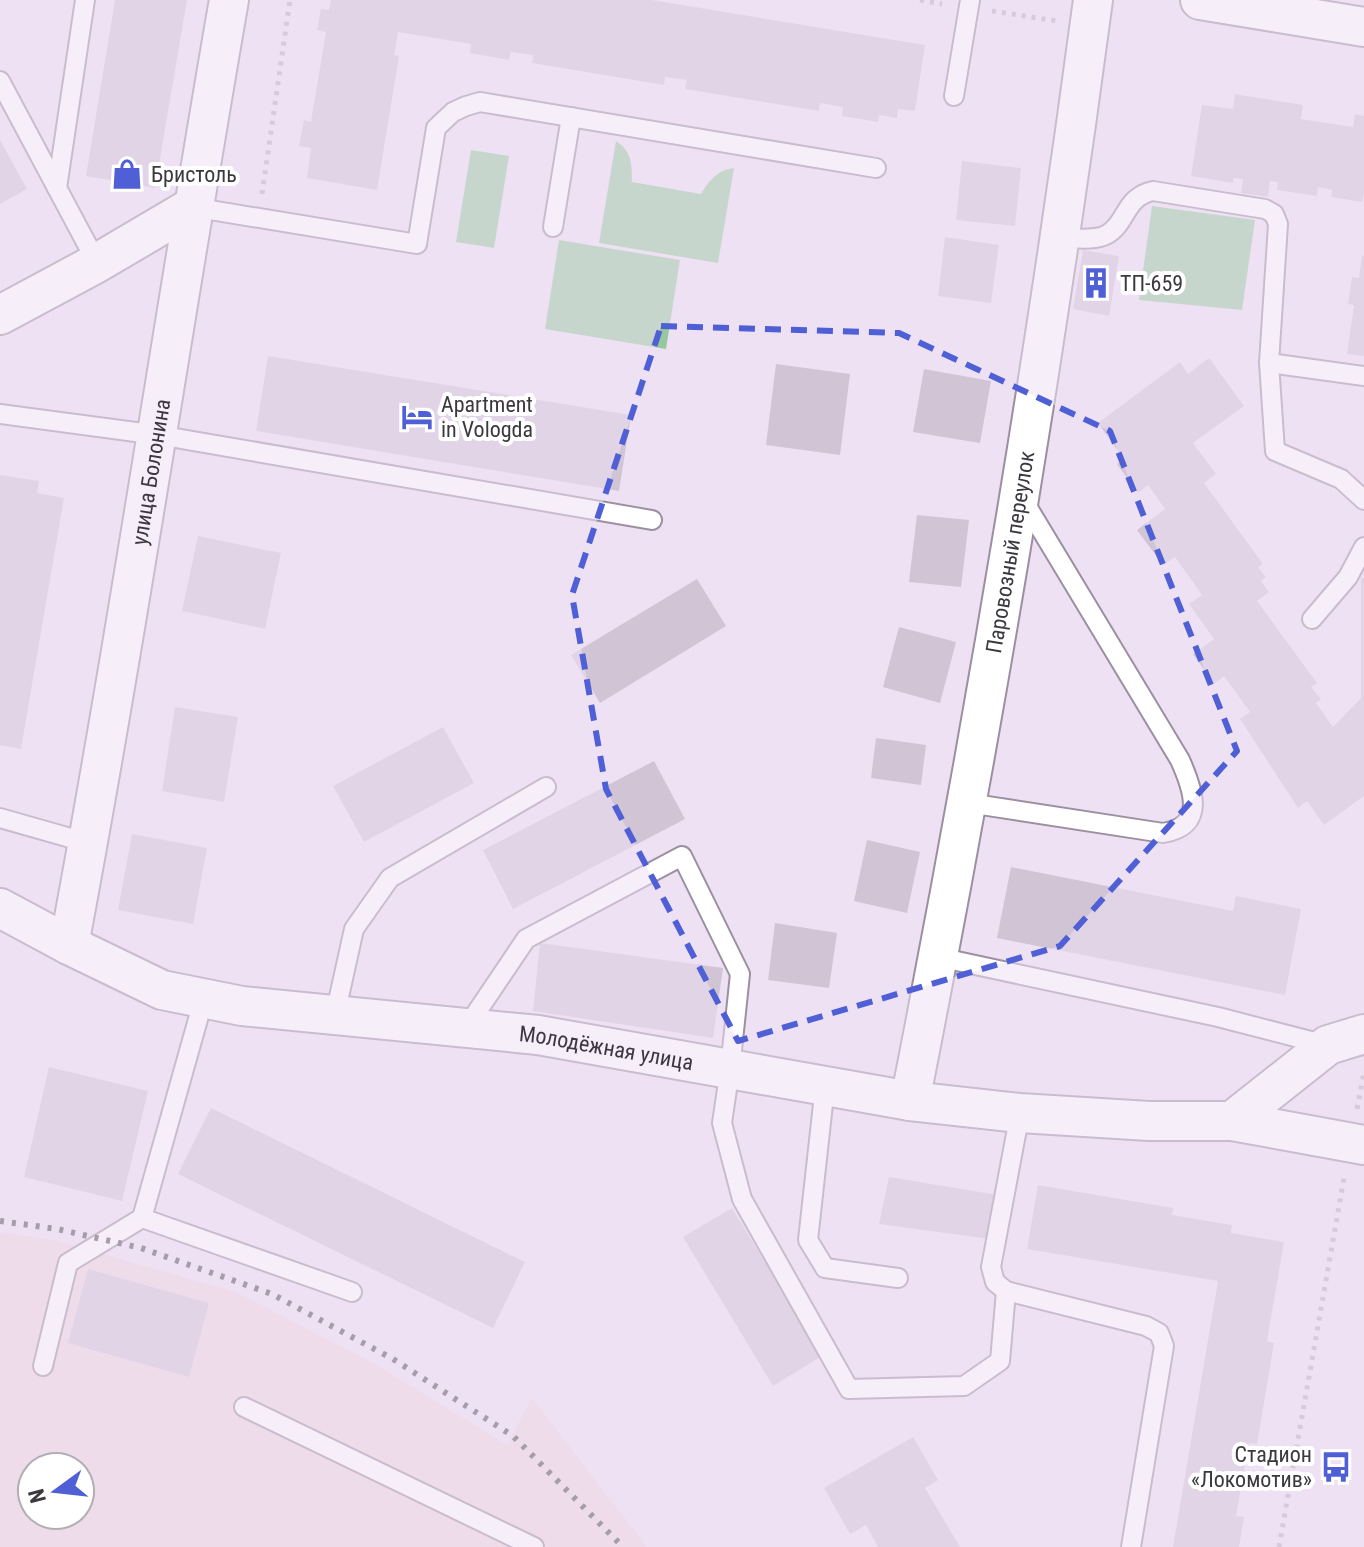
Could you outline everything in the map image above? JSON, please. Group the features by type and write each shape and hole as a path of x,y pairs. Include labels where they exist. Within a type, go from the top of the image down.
{"street":[{"name":"улица Болонина","path":"69,945 158,435 192,207 229,0"},
{"path":"1200,0 1268,6 1364,27"},
{"name":"Паровозный переулок","path":"910,1101 968,803 1061,238 1092,13"},
{"path":"0,315 192,207"},
{"name":"Молодёжная улица","path":"0,908 162,990 242,1006 538,1035 910,1101 1020,1113 1149,1121 1232,1121 1357,1144"},
{"path":"1232,1121 1328,1045 1364,1034"}],"lane":[{"path":"57,188 85,0"},
{"path":"954,96 970,4"},
{"path":"3,93 97,263"},
{"path":"192,207 417,244 436,128 444,119 480,102 876,168"},
{"path":"553,227 571,117"},
{"path":"1061,238 1106,235 1136,197 1153,191 1265,209 1274,214 1278,224 1269,363 1275,451 1341,479 1364,500"},
{"path":"1269,363 1364,376"},
{"path":"0,414 158,435 652,520"},
{"path":"968,803 1163,833 1177,831 1187,823 1192,810 1190,782 1180,760 1019,493"},
{"path":"1312,619 1348,577 1364,547"},
{"path":"335,1015 354,929 390,878 546,787"},
{"path":"0,818 88,843"},
{"path":"466,1028 526,939 682,856 740,974 722,1123 742,1199 849,1389 964,1386 1000,1361 1006,1291"},
{"path":"938,957 1218,1017 1328,1045"},
{"path":"43,1366 68,1263 142,1218 204,998"},
{"path":"825,1086 808,1240 825,1268 898,1278"},
{"path":"1020,1113 991,1267 995,1282 1006,1291 1146,1326 1159,1333 1164,1346 1131,1547"},
{"path":"142,1218 352,1292"},
{"path":"244,1407 534,1547"}],"path":[{"path":"259,218 290,0"},
{"path":"920,0 1092,13"},
{"path":"1279,1547 1357,1144 1364,1072"}],"highlighted area":[{"path":"661,326 899,333 1110,431 1237,751 1060,946 738,1041 606,789 572,595"}],"shaded area":[{"path":"0,1232 54,1240 236,1292 377,1365 507,1445 532,1398 647,1547 0,1547"}],"green space":[{"path":"616,141 628,154 632,182 701,194 714,177 734,168 718,263 599,243"},
{"path":"471,150 509,156 494,248 456,242"},
{"path":"1152,206 1255,220 1242,310 1139,300"},
{"path":"559,240 680,260 666,349 545,329"}],"building":[{"path":"115,0 187,0 155,188 86,176"},
{"path":"331,0 652,0 925,45 915,111 898,109 897,118 879,115 878,122 842,116 843,107 820,103 819,111 685,89 687,80 665,77 664,85 532,63 533,55 511,52 509,60 470,53 471,44 398,32 394,55 399,56 377,190 307,178 311,148 299,146 304,120 311,122 326,32 317,30 321,9 329,10"},
{"path":"1235,94 1303,105 1301,119 1353,127 1355,114 1364,116 1362,202 1331,197 1332,190 1318,187 1317,196 1277,190 1278,182 1270,181 1268,197 1241,193 1243,179 1233,178 1233,183 1191,176 1202,105 1233,109"},
{"path":"0,140 27,189 0,204"},
{"path":"962,161 1021,168 1015,226 956,220"},
{"path":"945,237 999,245 991,303 938,296"},
{"name":"ТП-659","path":"1083,250 1119,256 1109,316 1073,309"},
{"path":"1362,255 1364,356 1347,354 1354,305 1348,304 1352,277 1359,278"},
{"path":"268,356 631,415 619,491 256,431"},
{"path":"1209,358 1244,406 1193,443 1216,474 1204,483 1263,564 1258,567 1266,577 1261,581 1269,592 1257,601 1317,683 1311,687 1321,699 1316,703 1333,727 1361,698 1361,578 1364,578 1364,796 1324,825 1307,801 1298,808 1240,719 1250,712 1224,676 1214,684 1193,654 1214,639 1189,604 1202,595 1175,557 1163,565 1137,530 1165,509 1148,485 1138,493 1117,464 1124,459 1098,423 1180,362 1188,374"},
{"path":"776,364 850,374 840,455 766,445"},
{"path":"924,369 991,381 980,443 913,432"},
{"path":"0,475 39,481 37,493 64,498 21,749 0,745"},
{"path":"917,515 969,520 961,587 909,582"},
{"path":"198,536 281,553 265,629 182,611"},
{"path":"697,579 726,626 600,703 571,655"},
{"path":"899,627 956,642 940,703 883,687"},
{"path":"175,707 238,717 224,802 162,791"},
{"path":"443,727 474,783 364,842 333,786"},
{"path":"876,738 926,745 921,785 871,778"},
{"path":"654,761 685,819 513,909 483,850"},
{"path":"132,834 207,848 193,924 118,910"},
{"path":"867,840 920,852 907,913 854,901"},
{"path":"1011,867 1233,911 1236,896 1301,909 1285,995 997,938"},
{"path":"775,923 837,933 829,988 768,980"},
{"path":"540,943 723,968 713,1038 533,1011"},
{"path":"49,1067 148,1091 122,1201 24,1177"},
{"path":"211,1108 525,1262 493,1328 178,1174"},
{"path":"889,1177 998,1195 990,1239 879,1224"},
{"path":"1038,1185 1173,1208 1172,1215 1232,1225 1231,1233 1284,1242 1267,1341 1274,1343 1257,1444 1249,1443 1236,1516 1244,1517 1239,1547 1173,1547 1218,1281 1027,1249"},
{"path":"732,1208 822,1356 773,1386 683,1237"},
{"path":"88,1269 209,1303 189,1377 68,1343"},
{"path":"913,1437 938,1480 925,1488 960,1547 878,1547 866,1525 850,1534 824,1488"}],"railway":[{"path":"0,1221 57,1229 141,1248 272,1294 393,1359 513,1436 623,1547"}],"place":[{"name":"Бристоль","path":"127,174"},
{"name":"ТП-659","path":"1096,283"},
{"name":"Apartment in Vologda","path":"417,417"},
{"name":"Стадион «Локомотив»","path":"1336,1467"}]}
